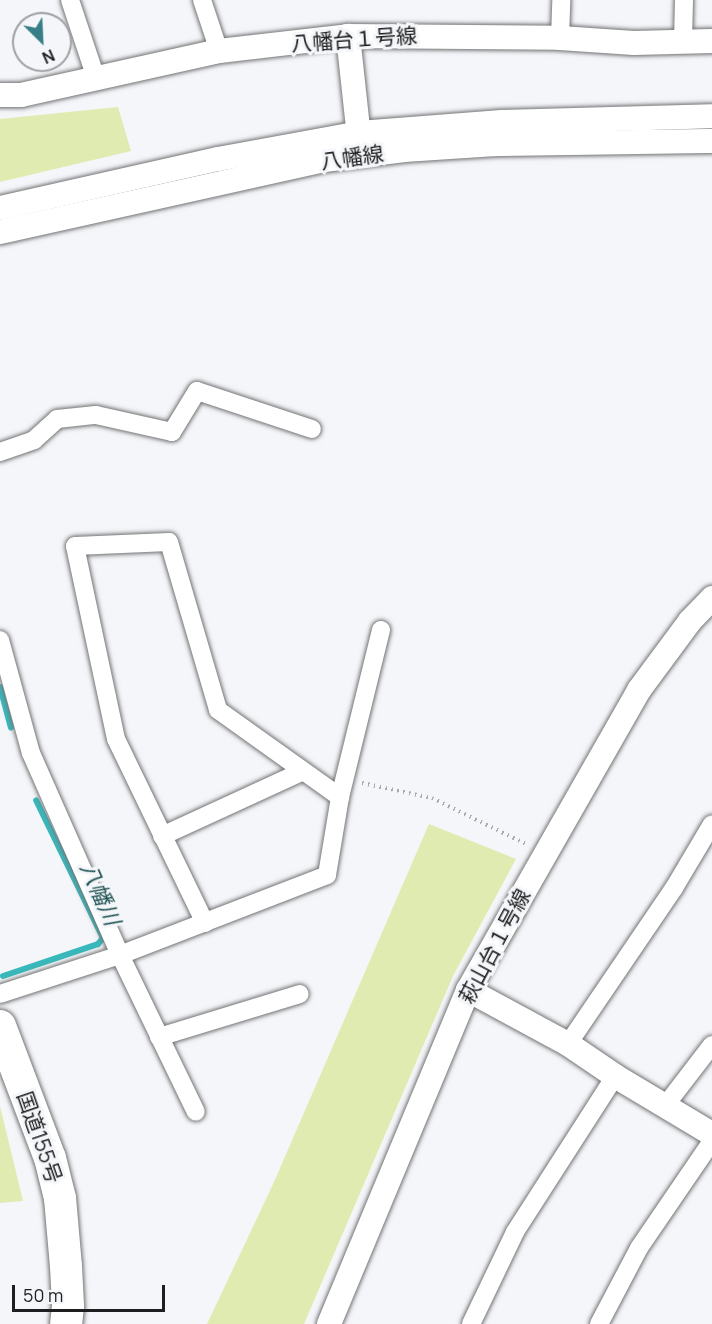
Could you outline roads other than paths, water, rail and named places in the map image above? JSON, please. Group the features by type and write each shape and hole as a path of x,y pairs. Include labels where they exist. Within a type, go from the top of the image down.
{"highway":[{"name":"国道155号","path":"0,1026 50,1158 60,1198 68,1305 66,1324"}],"street":[{"path":"70,0 96,78"},
{"path":"202,0 219,51"},
{"path":"560,38 561,0"},
{"path":"683,41 684,0"},
{"path":"348,36 360,144"},
{"name":"八幡台１号線","path":"0,95 21,95 219,51 348,36 560,38 634,44 712,41"},
{"name":"八幡線","path":"0,208 218,159 360,144 502,122 712,116"},
{"name":"八幡線","path":"0,232 258,173 360,144 712,141"},
{"path":"0,452 34,440 57,419 96,415 171,432 196,391 312,429"},
{"path":"205,923 116,739 75,546 169,542 218,710 340,797"},
{"name":"萩山台１号線","path":"329,1324 468,990 639,690 690,621 712,598"},
{"path":"0,994 120,956 327,875 340,797 381,630"},
{"path":"0,640 31,753 120,956 196,1112"},
{"path":"162,836 303,771"},
{"path":"568,1044 674,888 712,824"},
{"path":"468,990 568,1044 615,1076 712,1134"},
{"path":"159,1037 300,994"},
{"path":"664,1106 712,1045"},
{"path":"471,1324 515,1232 615,1076"},
{"path":"599,1324 639,1248 712,1141"}],"waterway":[{"name":"八幡川","path":"0,687 11,728"},
{"name":"八幡川","path":"3,976 98,944 103,938 36,800"}]}
